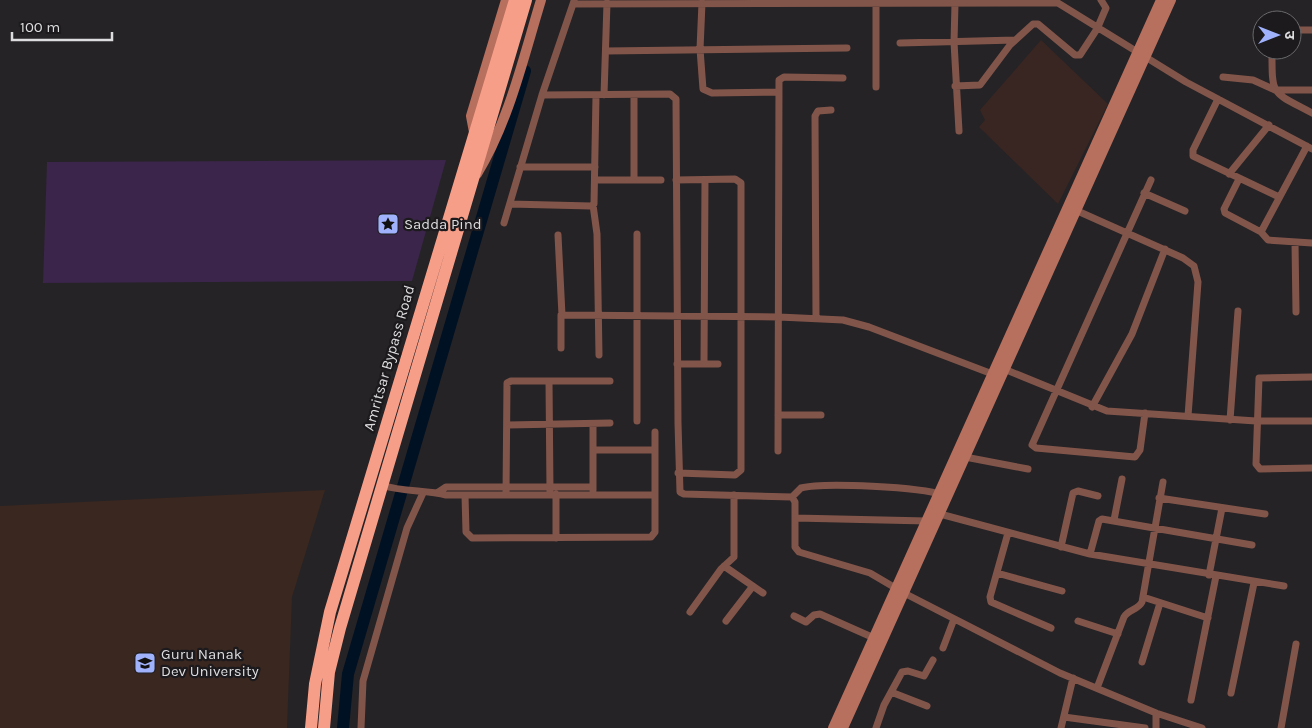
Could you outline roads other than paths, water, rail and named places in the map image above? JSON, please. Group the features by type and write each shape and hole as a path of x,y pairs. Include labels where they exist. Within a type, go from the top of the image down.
{"highway":[{"name":"Amritsar Bypass Road","path":"311,728 315,684 330,612 514,0"},
{"name":"Amritsar Bypass Road","path":"324,728 333,654 386,487 470,186 526,0"}],"main road":[{"path":"474,132 471,116 506,0"},
{"path":"470,186 494,147 541,0"},
{"path":"1142,54 1161,0"},
{"path":"833,728 874,638 940,514 943,496 1142,54 1171,0"},
{"path":"843,728 927,521 965,457 999,373"}],"street":[{"path":"955,86 980,85 1015,40 1031,24 1038,24 1078,55 1082,53 1097,29 1106,8 1101,0"},
{"path":"504,222 542,95 574,2 755,1 876,4 1061,4 1097,29 1142,54 1186,82 1309,147 1279,197 1261,232"},
{"path":"702,2 700,49 702,86 705,91 778,92"},
{"path":"604,96 607,3"},
{"path":"959,131 954,42 960,3"},
{"path":"876,4 876,87"},
{"path":"900,43 1015,40"},
{"path":"606,51 847,48"},
{"path":"1272,60 1272,80 1275,90"},
{"path":"778,451 778,80 781,77 843,78"},
{"path":"1222,77 1253,80 1275,90 1282,97 1312,113"},
{"path":"1275,90 1312,90"},
{"path":"542,95 670,94 676,99 679,489 684,494 792,497 801,488 829,486 920,489 943,496"},
{"path":"634,95 634,180"},
{"path":"596,96 593,205 597,234 600,355"},
{"path":"1218,99 1192,153 1195,158 1279,197"},
{"path":"816,317 815,116 818,111 832,110"},
{"path":"1229,174 1269,125"},
{"path":"520,166 595,167"},
{"path":"676,180 735,179 741,183 743,316 741,470 735,475 678,473"},
{"path":"1240,179 1224,208 1225,213 1261,232 1268,240 1312,243"},
{"path":"595,180 661,180"},
{"path":"704,364 705,180"},
{"path":"1145,414 1140,450 1137,456 1033,447 1033,440 1151,180"},
{"path":"1144,192 1185,211"},
{"path":"510,204 593,205"},
{"path":"1072,209 1165,249 1189,262 1197,271 1188,416"},
{"path":"636,234 637,421"},
{"path":"558,235 561,348"},
{"path":"1294,242 1296,312"},
{"path":"1092,407 1132,334 1165,249"},
{"path":"1230,420 1238,311"},
{"path":"561,315 816,317 858,323 1055,392 1092,407 1114,412 1230,420 1312,421"},
{"path":"677,364 718,364"},
{"path":"1312,377 1259,378 1256,421 1257,468 1312,468"},
{"path":"506,494 507,383 511,381 610,381"},
{"path":"549,381 552,492 556,538"},
{"path":"778,414 821,414"},
{"path":"507,425 610,423"},
{"path":"593,424 593,491"},
{"path":"465,495 466,532 469,536 556,538 651,537 655,532 655,432"},
{"path":"593,450 655,450"},
{"path":"965,457 1028,469"},
{"path":"1114,520 1122,479"},
{"path":"1097,688 1126,614 1140,606 1143,597 1163,482"},
{"path":"437,493 446,488 506,486 552,492"},
{"path":"386,487 419,493 446,495 593,491 655,495"},
{"path":"1061,547 1072,493 1078,491 1098,496"},
{"path":"361,728 363,680 419,493"},
{"path":"690,612 735,554 734,495"},
{"path":"792,497 795,502 795,547 799,552 870,573 954,619 1073,678 1156,713 1202,728"},
{"path":"1159,498 1265,514"},
{"path":"1191,700 1208,618 1216,538 1222,508"},
{"path":"940,514 1090,554 1284,586"},
{"path":"795,518 927,521"},
{"path":"1090,554 1100,520 1114,520 1155,526 1252,545"},
{"path":"1008,533 990,597 992,603 1051,628"},
{"path":"724,566 764,593"},
{"path":"997,573 1062,591"},
{"path":"1231,693 1254,582"},
{"path":"726,621 753,586"},
{"path":"1143,597 1208,618"},
{"path":"1142,662 1160,603"},
{"path":"794,616 806,622 814,615 820,614 874,638"},
{"path":"944,648 954,619"},
{"path":"1078,621 1118,634"},
{"path":"1281,728 1296,644"},
{"path":"876,728 891,692 902,672 906,671 924,676 933,660"},
{"path":"1061,728 1073,678"},
{"path":"891,692 927,706"},
{"path":"1156,713 1156,728"},
{"path":"1064,717 1145,728"}],"waterway":[{"path":"343,728 348,674 525,71"}],"place":[{"name":"Sadda Pind","path":"388,224"},
{"name":"Guru Nanak Dev University","path":"145,663"}]}
